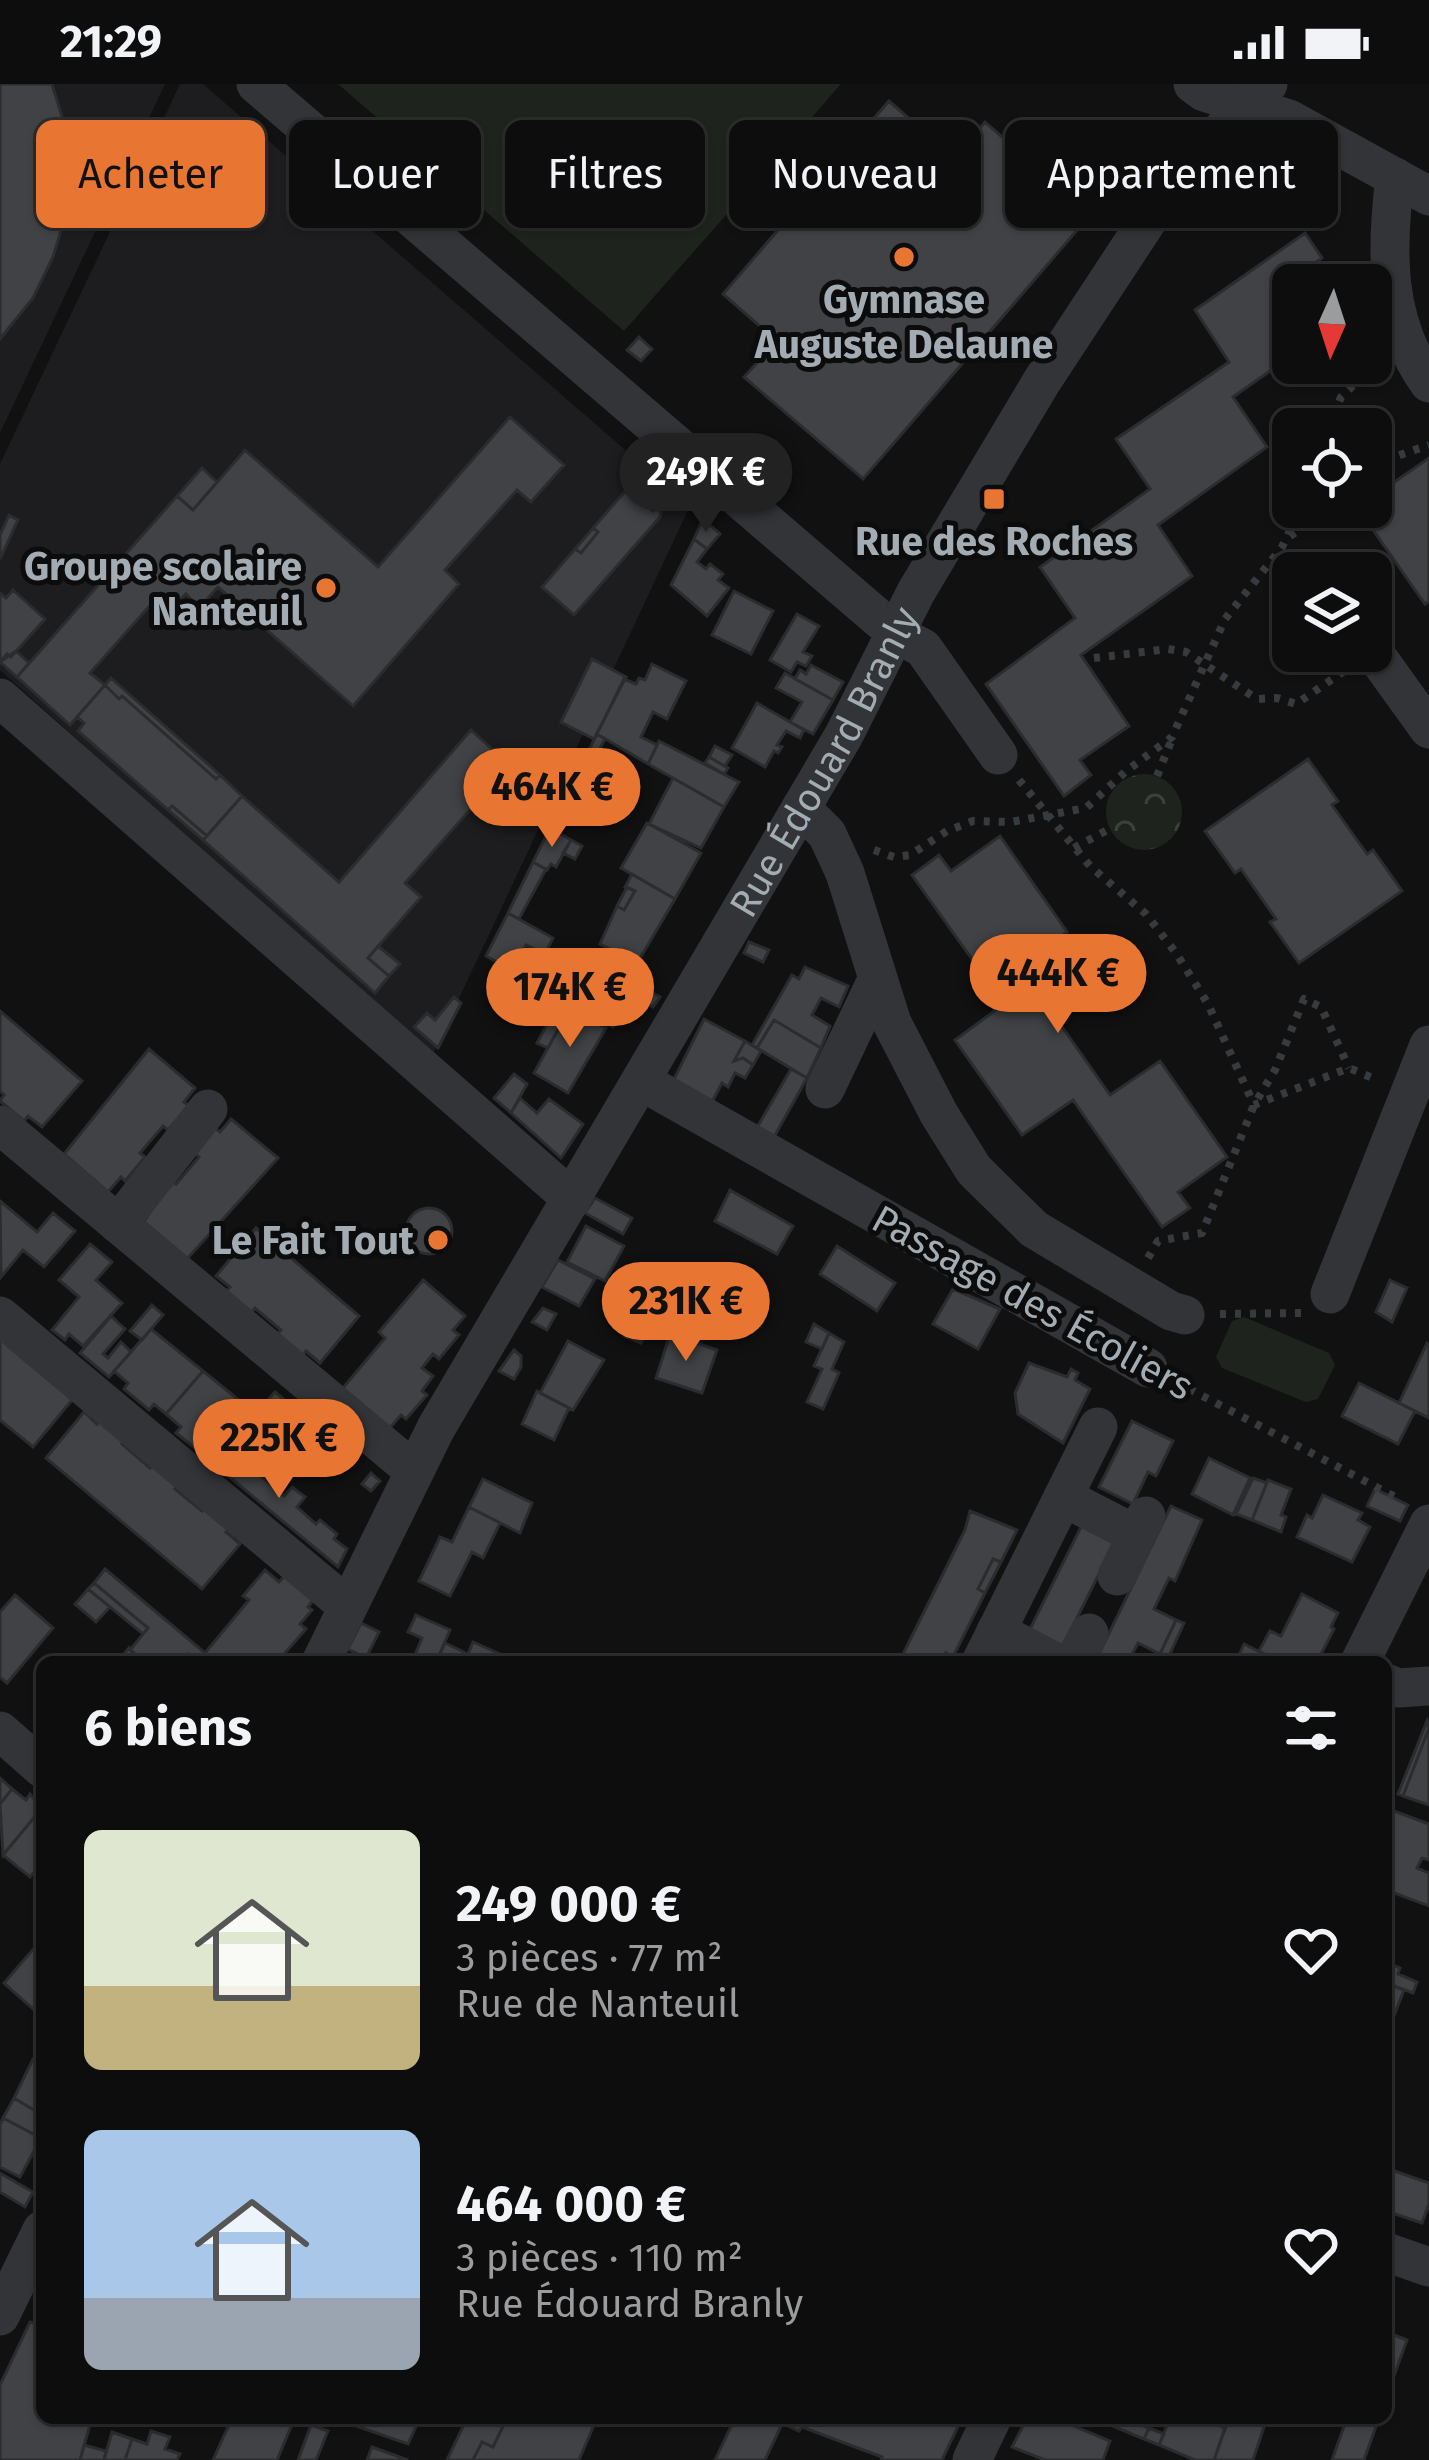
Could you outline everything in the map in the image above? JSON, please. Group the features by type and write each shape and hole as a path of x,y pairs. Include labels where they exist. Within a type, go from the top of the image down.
{"street":[{"path":"256,84 898,635 922,648 998,755"},
{"path":"1193,84 1204,92 1256,95 1412,186 1387,243 1393,304 1405,343 1429,383"},
{"name":"Rue Édouard Branly","path":"324,1656 413,1470 801,808 898,635 916,592 1066,343 1178,174 1256,95"},
{"path":"1388,672 1429,729"},
{"path":"0,698 572,1199"},
{"path":"801,808 827,834 911,1065 974,1170 1034,1229 1185,1315"},
{"path":"825,1089 877,980"},
{"path":"1330,1294 1429,1045"},
{"name":"Passage des Écoliers","path":"641,1082 1148,1368"},
{"path":"118,1224 208,1109"},
{"path":"0,1125 413,1470"},
{"path":"0,1316 346,1605"},
{"path":"1029,1656 988,1646 1098,1427"},
{"path":"1063,1497 1142,1526 1117,1576"},
{"path":"1362,1656 1419,1515"},
{"path":"1392,1686 1429,1686"},
{"path":"0,1731 36,1763"},
{"path":"0,2316 36,2242"},
{"path":"1392,2254 1429,2267"},
{"path":"972,2460 989,2424"}],"path":[{"path":"1337,408 1365,371 1405,343"},
{"path":"1392,458 1429,445"},
{"path":"1277,552 1292,528"},
{"path":"1287,538 1302,528"},
{"path":"1157,776 1225,619 1272,559"},
{"path":"1094,658 1168,649 1186,652 1257,699 1296,704 1342,672"},
{"path":"837,856 876,850 894,857 910,855 973,821 1011,822 1086,808 1172,737"},
{"path":"998,755 1074,848 1146,914 1176,952 1208,1004 1254,1106"},
{"path":"1074,848 1109,829"},
{"path":"1131,1287 1158,1241 1202,1233 1304,999 1321,1007 1349,1067 1410,1094"},
{"path":"1254,1106 1349,1067"},
{"path":"1185,1315 1314,1313 1330,1294"},
{"name":"Passage des Écoliers","path":"1148,1368 1419,1515"}],"shaded area":[{"path":"0,84 165,84 148,120 36,120 36,228 97,228 0,433"},
{"name":"Groupe scolaire Nanteuil","path":"180,84 203,84 245,120 163,120"},
{"name":"Groupe scolaire Nanteuil","path":"265,138 289,159 289,228 369,228 690,506 432,1056 0,670 0,464 112,228 265,228"}],"green space":[{"path":"338,84 841,84 809,120 729,120 729,211 624,331 481,208 481,120 380,120"},
{"path":"1144,774 1171,785 1182,812 1171,839 1144,850 1117,839 1106,812 1117,785"},
{"path":"1244,1317 1329,1353 1335,1365 1318,1399 1306,1402 1222,1368 1216,1357 1232,1321"}],"building":[{"path":"0,84 52,84 63,120 36,120 36,228 62,228 33,298 0,339"},
{"name":"Gymnase Auguste Delaune","path":"889,101 911,120 873,120"},
{"name":"Gymnase Auguste Delaune","path":"985,122 1005,139 1005,228 1079,228 863,479 744,377 777,341 723,294 780,228 981,228 981,127"},
{"path":"1305,233 1322,258 1314,264 1272,264 1272,370 1233,397 1267,447 1158,525 1192,576 1081,655 1129,726 1080,760 1091,775 1064,796 986,684 1075,618 1040,567 1150,489 1116,439 1229,362 1195,310"},
{"path":"639,337 652,349 641,361 627,350"},
{"path":"510,417 564,465 531,502 517,490 445,570 459,584 353,706 218,587 199,608 186,594 175,605 161,593 90,673 105,685 70,725 17,677 177,496 193,510 245,450 378,567"},
{"path":"1429,458 1429,601 1425,604 1372,528 1392,528 1392,484"},
{"path":"202,468 217,482 193,510 177,496"},
{"path":"628,488 653,511 661,512 660,517 574,615 542,587 575,549 581,553 598,532 593,528"},
{"path":"9,515 18,520 0,559 0,535"},
{"path":"703,519 720,534 707,549 694,539"},
{"path":"593,528 598,532 581,553 575,549"},
{"path":"694,539 707,549 697,562 706,569 710,564 723,574 718,580 729,588 707,616 671,585"},
{"path":"13,590 45,619 11,657 7,654 0,662 0,593 6,598"},
{"path":"734,591 773,611 751,654 712,635"},
{"path":"797,614 819,626 803,652 812,656 806,666 797,662 791,672 770,660"},
{"path":"16,651 29,663 17,677 0,662"},
{"path":"592,659 626,677 594,739 561,722"},
{"path":"652,664 686,681 667,719 653,712 641,737 657,745 648,764 597,734 624,679 636,684 639,678 645,680"},
{"path":"811,665 843,682 833,700 795,679"},
{"path":"785,673 833,700 813,734 790,722 802,702 776,688"},
{"path":"111,678 220,775 216,779 122,696 119,699 105,685"},
{"path":"105,685 242,796 207,836 172,806 168,810 78,731 84,723 77,717"},
{"path":"757,703 804,730 800,738 786,731 777,745 782,747 765,767 732,748"},
{"path":"471,730 524,778 491,816 476,803 405,883 421,897 368,958 389,976 375,993 203,840 242,796 339,882"},
{"path":"597,734 605,739 580,786 573,782"},
{"path":"659,741 739,782 724,807 648,764"},
{"path":"715,746 732,755 725,766 709,757"},
{"path":"709,757 728,768 724,774 705,763"},
{"path":"1308,759 1338,801 1332,805 1367,854 1373,850 1402,891 1299,963 1241,869 1235,873 1205,831"},
{"path":"673,778 724,807 701,848 649,824"},
{"path":"172,806 207,836 203,840 168,810"},
{"path":"647,823 701,853 675,899 621,868"},
{"path":"550,828 571,840 556,867 551,864 547,870 533,862"},
{"path":"1000,836 1067,932 1020,967 1110,1095 1160,1061 1227,1157 1178,1192 1190,1208 1162,1227 1073,1100 1022,1135 955,1040 1004,1004 912,875 939,855 951,871"},
{"path":"571,840 582,846 575,859 563,853"},
{"path":"533,862 546,869 519,919 508,913"},
{"path":"632,874 675,899 633,970 604,954 608,948 600,944 617,906 624,910 635,891 625,887"},
{"path":"627,887 635,891 624,910 617,906"},
{"path":"508,913 553,938 545,954 526,945 515,966 530,974 527,979 486,956"},
{"path":"749,942 769,950 763,962 744,953"},
{"path":"378,946 400,964 389,976 368,958"},
{"path":"585,956 660,997 653,1007 637,999 640,994 634,992 613,1027 576,1006 596,970 582,962"},
{"path":"805,967 848,986 839,1007 821,998 812,1015 830,1026 821,1048 774,1020 757,1048 752,1045 792,975 799,979"},
{"path":"454,997 461,1003 438,1048 414,1027 427,1013 435,1020"},
{"path":"561,998 572,1004 548,1048 537,1043"},
{"path":"570,1008 606,1028 568,1093 534,1073"},
{"path":"0,1011 82,1081 42,1127 28,1116 24,1121 0,1101 4,1095 0,1091"},
{"path":"704,1019 745,1041 734,1061 743,1058 753,1065 745,1078 735,1073 728,1087 722,1083 708,1110 673,1081"},
{"path":"774,1020 821,1048 807,1078 757,1048"},
{"path":"745,1041 761,1051 753,1065 743,1058 734,1061"},
{"path":"149,1049 195,1088 184,1102 189,1106 168,1130 163,1126 125,1181 121,1177 108,1192 64,1154"},
{"path":"791,1069 807,1078 769,1146 752,1136"},
{"path":"514,1074 527,1084 511,1113 494,1098"},
{"path":"520,1098 537,1113 549,1099 583,1124 561,1158 511,1113"},
{"path":"231,1119 278,1158 187,1259 144,1222 171,1179 176,1184 199,1157 194,1152 215,1128 220,1132"},
{"path":"730,1190 793,1226 777,1254 715,1221"},
{"path":"595,1198 632,1218 623,1234 585,1213"},
{"path":"0,1201 37,1232 53,1213 75,1231 44,1267 23,1250 1,1277"},
{"path":"429,1208 445,1215 452,1231 445,1247 429,1254 413,1247 406,1231 413,1215"},
{"path":"586,1226 624,1246 605,1281 567,1262"},
{"path":"256,1228 359,1316 320,1363 306,1351 301,1357 276,1336 281,1330 255,1308 250,1314 225,1293 230,1287 216,1276"},
{"path":"90,1244 112,1262 96,1280 122,1303 83,1346 69,1334 65,1340 52,1330 79,1297 59,1280"},
{"path":"837,1246 895,1283 877,1311 820,1274"},
{"path":"558,1260 595,1279 579,1306 542,1287"},
{"path":"423,1280 465,1316 453,1330 459,1335 439,1359 433,1354 422,1368 433,1376 422,1391 427,1395 406,1419 401,1415 389,1429 342,1389 385,1338 379,1332"},
{"path":"1390,1280 1407,1288 1392,1322 1376,1312"},
{"path":"953,1289 1000,1309 978,1349 933,1324"},
{"path":"152,1305 163,1315 142,1340 130,1331"},
{"path":"639,1306 655,1313 641,1343 624,1336"},
{"path":"543,1308 556,1314 547,1330 532,1322"},
{"path":"111,1316 125,1329 103,1354 108,1358 121,1342 131,1352 109,1377 80,1353"},
{"path":"814,1324 829,1333 822,1349 806,1342"},
{"path":"151,1329 203,1371 166,1414 154,1404 149,1410 124,1389 128,1383 114,1371"},
{"path":"0,1331 72,1400 33,1447 0,1420"},
{"path":"829,1333 844,1342 832,1369 839,1373 823,1409 807,1402 822,1369 814,1366"},
{"path":"670,1334 717,1350 702,1393 656,1378"},
{"path":"568,1341 604,1360 573,1410 540,1393"},
{"path":"1429,1345 1429,1418 1399,1403"},
{"path":"514,1350 521,1356 521,1367 514,1379 499,1371"},
{"path":"1029,1363 1067,1377 1071,1369 1078,1373 1075,1380 1090,1389 1063,1443 1018,1414 1015,1393"},
{"path":"203,1371 256,1414 218,1458 206,1447 201,1453 176,1433 181,1427 166,1414"},
{"path":"1359,1383 1415,1411 1398,1444 1342,1416"},
{"path":"537,1391 569,1408 554,1440 522,1424"},
{"path":"275,1392 293,1407 272,1431 254,1415"},
{"path":"84,1412 97,1424 102,1418 150,1468 155,1462 180,1483 175,1489 202,1511 206,1505 231,1526 226,1532 240,1544 202,1589 46,1458"},
{"path":"1132,1421 1173,1441 1156,1476 1148,1472 1133,1504 1099,1487"},
{"path":"233,1440 268,1470 262,1477 284,1496 292,1487 305,1497 297,1507 337,1534 334,1539 347,1549 338,1567 214,1464"},
{"path":"1209,1458 1250,1478 1233,1515 1192,1494"},
{"path":"371,1473 380,1481 371,1491 362,1484"},
{"path":"1253,1478 1267,1483 1252,1520 1236,1514"},
{"path":"483,1479 532,1503 520,1533 469,1507"},
{"path":"1268,1480 1291,1489 1281,1515 1286,1517 1281,1532 1252,1520"},
{"path":"1375,1489 1408,1505 1400,1521 1367,1506"},
{"path":"1323,1495 1362,1513 1358,1520 1370,1527 1352,1562 1297,1537"},
{"path":"1171,1506 1202,1520 1175,1581 1169,1578 1154,1609 1176,1620 1160,1654 1138,1643 1131,1656 1098,1656"},
{"path":"469,1507 500,1523 483,1558 472,1552 450,1596 419,1581 440,1537 452,1542"},
{"path":"970,1511 1017,1530 1001,1562 993,1559 978,1589 985,1593 954,1656 902,1656"},
{"path":"1083,1523 1116,1540 1060,1652 1027,1635"},
{"path":"993,1559 1001,1562 985,1593 978,1589"},
{"path":"105,1569 209,1656 138,1656 130,1650 148,1628 94,1583"},
{"path":"265,1570 279,1582 287,1573 316,1597 300,1624 306,1629 286,1656 205,1653 249,1600 243,1596"},
{"path":"94,1583 148,1628 143,1634 88,1589"},
{"path":"88,1589 110,1607 96,1622 75,1604"},
{"path":"1302,1594 1338,1613 1320,1656 1268,1656 1259,1651 1270,1631 1281,1636"},
{"path":"15,1595 53,1628 7,1683 0,1677 0,1612"},
{"path":"416,1615 450,1630 439,1656 414,1656 422,1638 408,1632"},
{"path":"1176,1620 1184,1623 1169,1656 1160,1654"},
{"path":"361,1623 379,1632 367,1656 348,1649"},
{"path":"473,1642 500,1654 439,1656 445,1643 468,1654"},
{"path":"1244,1644 1264,1654 1263,1656 1239,1656"},
{"path":"1427,1721 1429,1728 1403,1796 1398,1794"},
{"path":"1429,1728 1429,1805 1403,1796"},
{"path":"0,1778 12,1789 0,1804"},
{"path":"12,1789 36,1801 36,1815 3,1855 0,1804"},
{"path":"1392,1810 1429,1824 1429,1860 1422,1858 1417,1868 1429,1873 1429,1906 1392,1892"},
{"path":"36,1815 36,1870 30,1877 3,1855"},
{"path":"36,1946 36,2012 4,1983"},
{"path":"1392,1965 1400,1968 1398,1974 1417,1982 1413,1993 1392,1985"},
{"path":"1392,1985 1404,1990 1392,2021"},
{"path":"33,2059 36,2060 36,2111 14,2098"},
{"path":"14,2098 36,2111 36,2135 3,2118"},
{"path":"3,2118 36,2135 36,2147 20,2177 0,2167"},
{"path":"1392,2170 1429,2183 1429,2204 1422,2223 1392,2213"},
{"path":"0,2173 33,2192 25,2207 0,2192"},
{"path":"30,2322 36,2324 36,2424 90,2424 80,2460 0,2460 0,2385"},
{"path":"1392,2334 1407,2340 1392,2381"},
{"path":"229,2424 292,2424 277,2460 213,2460"},
{"path":"350,2424 417,2424 408,2444"},
{"path":"464,2424 504,2424 493,2447 482,2442 473,2460 447,2460"},
{"path":"504,2424 594,2424 579,2460 473,2460 482,2442 493,2447"},
{"path":"732,2424 782,2424 765,2460 715,2460"},
{"path":"784,2424 959,2424 942,2460 881,2460 802,2427 799,2431"},
{"path":"1024,2424 1069,2424 1110,2441 1103,2460 1045,2460 1012,2447"},
{"path":"1108,2424 1149,2428 1144,2439"},
{"path":"1168,2424 1225,2428 1214,2460 1195,2460 1159,2445"},
{"path":"1227,2424 1265,2424 1253,2460 1214,2460"},
{"path":"1345,2424 1377,2424 1364,2460 1332,2460"},
{"path":"311,2425 328,2431 316,2460 298,2460"},
{"path":"1149,2428 1164,2434 1159,2445 1144,2439"},
{"path":"151,2431 170,2437 165,2449 180,2454 177,2460 125,2460 132,2439 147,2444"},
{"path":"112,2432 132,2439 125,2460 104,2460"},
{"path":"84,2445 106,2451 104,2460 80,2460"},
{"path":"372,2447 383,2451 408,2460 367,2460"}],"place":[{"name":"Gymnase Auguste Delaune","path":"904,257"},
{"name":"Rue des Roches","path":"994,499"},
{"name":"Groupe scolaire Nanteuil","path":"326,588"},
{"name":"Le Fait Tout","path":"438,1240"}]}
